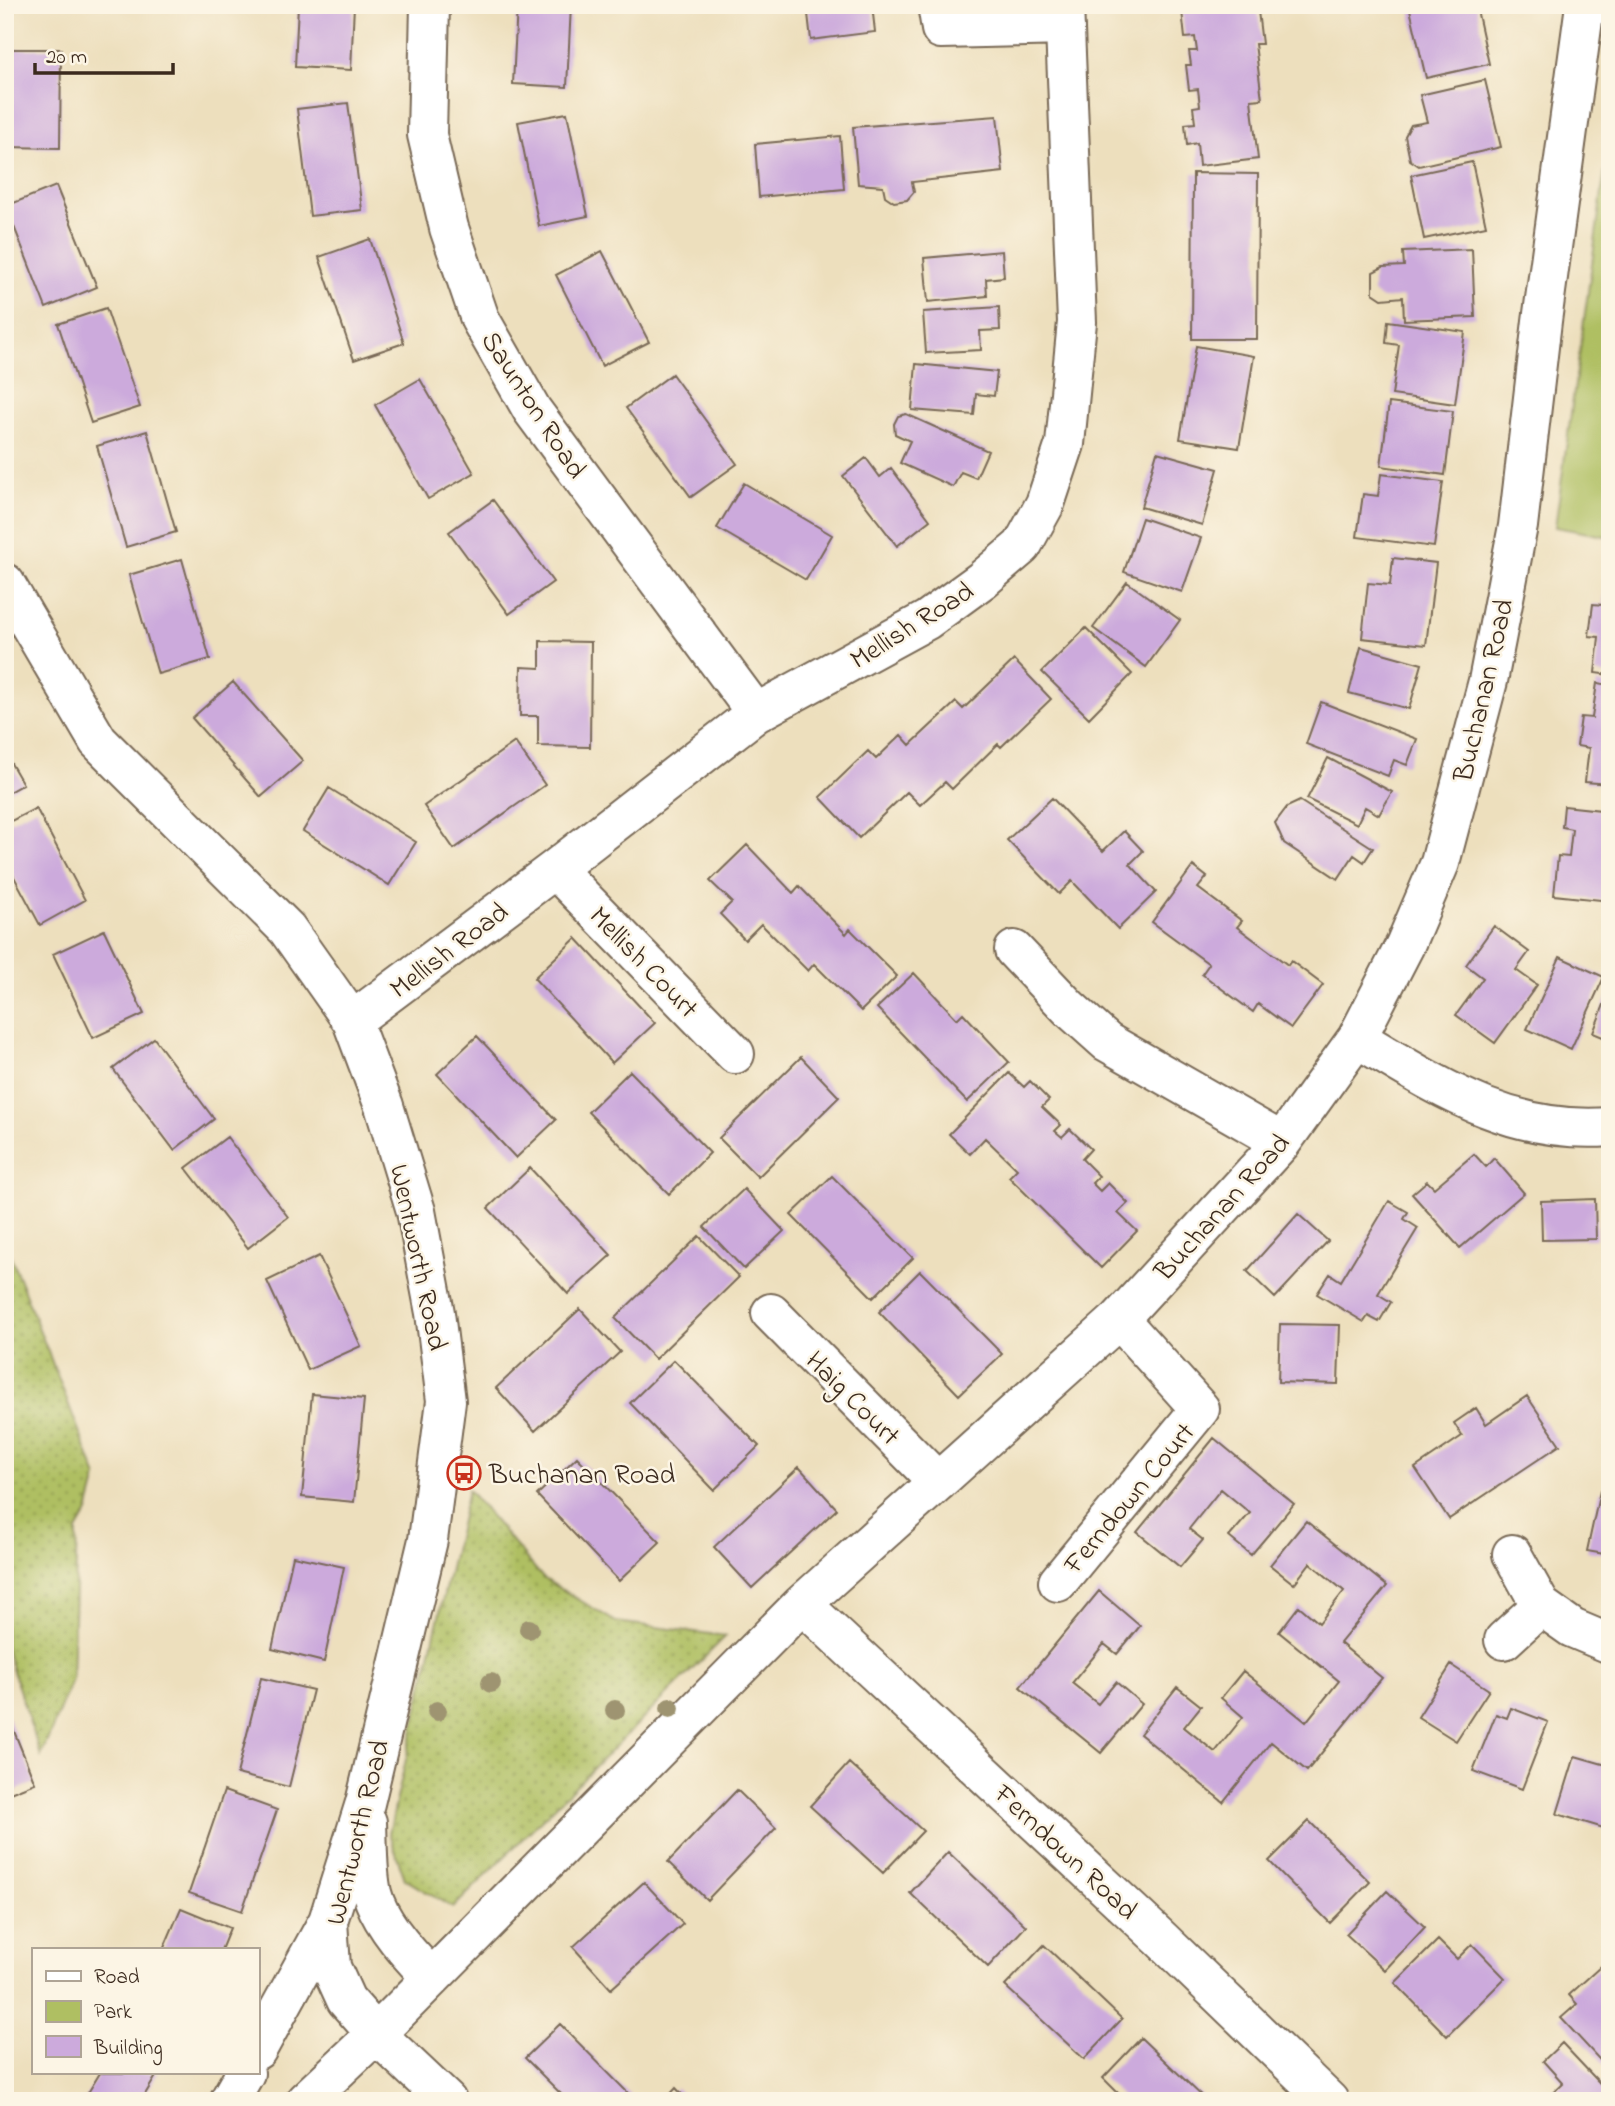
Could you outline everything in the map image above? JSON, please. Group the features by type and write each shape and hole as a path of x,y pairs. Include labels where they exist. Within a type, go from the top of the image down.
{"street":[{"name":"Saunton Road","path":"430,5 428,135 449,228 480,319 532,410 755,713"},
{"path":"937,5 941,29 1064,16"},
{"name":"Buchanan Road","path":"305,2101 376,2034 803,1604 1119,1319 1282,1142 1357,1038 1405,945 1440,863 1488,681 1518,526 1585,5"},
{"name":"Mellish Road","path":"352,1021 555,869 755,713 927,620 982,580 1022,546 1045,504 1065,444 1077,323 1064,16"},
{"name":"Wentworth Road","path":"5,583 98,741 287,929 352,1021 384,1106 416,1211 435,1314 446,1401 428,1541 365,1803 328,1921 331,1966 346,2000 376,2034 447,2101"},
{"name":"Mellish Court","path":"555,869 735,1054"},
{"path":"1014,950 1069,1008 1107,1042 1282,1142"},
{"path":"1357,1038 1441,1088 1484,1108 1538,1124 1580,1129 1610,1127"},
{"name":"Haig Court","path":"771,1313 938,1482"},
{"name":"Ferndown Court","path":"1058,1582 1200,1409 1119,1319"},
{"path":"1512,1554 1541,1606 1572,1629 1610,1644"},
{"name":"Ferndown Road","path":"803,1604 1160,1938 1329,2101"},
{"path":"1504,1640 1541,1606"},
{"path":"365,1803 373,1894 387,1924 407,1953 431,1977"},
{"path":"259,2046 328,1921"},
{"path":"229,2101 244,2074"}],"green space":[{"path":"1610,135 1610,537 1555,527"},
{"path":"5,1242 97,1477 88,1512 77,1531 72,1679 41,1756 5,1647"},
{"path":"468,1490 543,1578 616,1622 726,1636 453,1908 405,1879 389,1833"}],"building":[{"path":"298,5 354,5 351,70 295,67"},
{"path":"517,5 571,5 567,87 513,84"},
{"path":"807,5 872,5 875,32 811,40"},
{"path":"1191,5 1265,5 1258,11 1262,44 1255,44 1262,99 1251,100 1258,159 1199,166 1197,143 1187,145 1185,124 1195,123 1193,107 1200,106 1198,89 1189,90 1186,65 1191,65 1189,51 1197,51 1195,37 1185,38 1182,11 1191,10"},
{"path":"1409,5 1476,5 1489,64 1426,78"},
{"path":"6,49 61,49 60,148 6,147"},
{"path":"1485,80 1501,147 1419,166 1410,160 1405,136 1411,125 1427,122 1420,95"},
{"path":"348,103 362,210 310,216 297,109"},
{"path":"567,113 588,216 539,226 518,122"},
{"path":"997,116 1003,172 912,182 914,192 907,200 894,202 885,196 883,186 858,184 853,127"},
{"path":"840,136 844,189 759,197 755,144"},
{"path":"1472,162 1486,226 1424,239 1411,175"},
{"path":"1193,173 1258,174 1257,339 1192,339"},
{"path":"56,186 97,287 46,308 6,206"},
{"path":"370,239 404,343 354,360 319,257"},
{"path":"1472,249 1475,317 1404,320 1403,297 1382,299 1373,293 1373,272 1383,267 1404,266 1403,252"},
{"path":"602,251 649,342 602,366 556,275"},
{"path":"1002,251 1004,277 986,279 987,296 928,302 924,258"},
{"path":"999,307 1000,330 980,331 981,350 926,353 923,312"},
{"path":"106,308 140,407 91,423 58,324"},
{"path":"1388,321 1465,332 1455,404 1392,395 1399,345 1386,343"},
{"path":"1196,346 1254,356 1239,448 1180,439"},
{"path":"916,364 997,372 994,396 976,394 974,415 912,410"},
{"path":"672,374 737,464 691,497 626,408"},
{"path":"420,379 474,473 428,499 375,405"},
{"path":"1389,403 1453,411 1445,475 1381,466"},
{"path":"906,414 988,451 976,478 961,472 953,487 900,463 910,441 895,434 894,424 898,416"},
{"path":"147,431 176,532 126,547 97,446"},
{"path":"1157,452 1218,469 1202,525 1141,507"},
{"path":"866,458 880,477 891,468 930,520 897,546 843,476"},
{"path":"1381,474 1443,482 1434,547 1357,537 1363,494 1378,496"},
{"path":"744,483 832,535 806,580 717,528"},
{"path":"493,500 553,582 509,614 449,532"},
{"path":"1142,518 1201,538 1182,592 1124,572"},
{"path":"1393,558 1436,563 1426,645 1362,638 1368,583 1390,585"},
{"path":"182,559 210,659 158,674 129,575"},
{"path":"1127,582 1180,620 1146,667 1093,628"},
{"path":"1605,587 1610,588 1610,675 1595,673 1599,637 1589,636 1593,604 1603,605"},
{"path":"1086,628 1132,674 1089,718 1042,672"},
{"path":"540,641 591,642 590,747 538,746 538,716 520,716 521,667 540,668"},
{"path":"1361,647 1422,664 1409,709 1349,693"},
{"path":"1014,660 1051,699 1001,747 998,744 952,789 945,782 920,805 907,792 859,838 820,797 868,751 876,759 901,735 910,745 956,702 963,709"},
{"path":"233,682 303,761 261,797 192,718"},
{"path":"1597,683 1610,685 1610,784 1585,782 1589,748 1577,746 1581,717 1592,718"},
{"path":"1321,702 1417,739 1407,765 1394,760 1388,776 1306,744"},
{"path":"515,742 545,785 454,849 424,806"},
{"path":"5,753 23,784 5,794"},
{"path":"1328,758 1392,792 1379,815 1365,807 1357,824 1307,799"},
{"path":"329,788 416,842 389,885 303,831"},
{"path":"1052,798 1103,851 1124,831 1143,851 1130,864 1156,892 1118,929 1072,881 1059,894 1007,840"},
{"path":"1300,801 1373,848 1364,862 1354,855 1338,879 1284,843 1275,823 1287,807"},
{"path":"1564,806 1610,811 1610,901 1554,895 1558,856 1569,857 1572,829 1562,827"},
{"path":"36,808 85,900 40,925 5,860 5,824"},
{"path":"747,845 793,893 799,886 846,934 850,929 897,976 861,1011 814,964 808,971 761,924 745,940 720,914 732,902 710,881"},
{"path":"1193,866 1207,877 1198,888 1242,921 1237,927 1288,965 1291,961 1323,985 1291,1028 1258,1004 1253,1012 1202,974 1209,964 1152,922"},
{"path":"1494,926 1529,952 1516,970 1537,985 1495,1043 1456,1015 1483,978 1466,965"},
{"path":"104,930 144,1014 93,1038 53,954"},
{"path":"576,938 655,1023 612,1063 534,978"},
{"path":"1560,957 1604,977 1571,1049 1527,1029"},
{"path":"914,973 957,1019 963,1013 1009,1062 967,1102 877,1008"},
{"path":"1610,989 1610,1040 1593,1033"},
{"path":"477,1036 556,1120 516,1158 437,1074"},
{"path":"154,1038 214,1119 174,1150 113,1069"},
{"path":"801,1057 839,1097 758,1177 719,1138"},
{"path":"630,1071 710,1153 669,1194 588,1112"},
{"path":"1009,1073 1024,1087 1030,1081 1049,1100 1042,1107 1061,1125 1055,1131 1062,1137 1070,1129 1091,1149 1082,1159 1099,1176 1092,1183 1100,1191 1108,1183 1128,1203 1118,1213 1137,1231 1101,1268 1009,1177 1017,1169 985,1138 970,1154 949,1134"},
{"path":"227,1137 288,1217 248,1248 186,1168"},
{"path":"1474,1154 1486,1167 1494,1158 1524,1193 1460,1248 1412,1194 1427,1181 1434,1188"},
{"path":"530,1168 611,1255 568,1294 488,1208"},
{"path":"832,1176 913,1258 873,1298 791,1215"},
{"path":"744,1189 784,1231 744,1269 704,1227"},
{"path":"1595,1199 1596,1239 1542,1240 1541,1201"},
{"path":"1389,1201 1408,1212 1404,1219 1418,1228 1378,1294 1391,1302 1379,1322 1368,1316 1364,1322 1317,1294 1330,1274 1341,1281"},
{"path":"1298,1214 1328,1241 1275,1298 1247,1271"},
{"path":"699,1236 739,1277 655,1359 615,1318"},
{"path":"319,1256 361,1346 308,1370 267,1281"},
{"path":"920,1271 1002,1354 959,1395 879,1312"},
{"path":"580,1309 620,1352 535,1431 496,1388"},
{"path":"1280,1324 1340,1325 1338,1384 1278,1382"},
{"path":"674,1360 759,1446 714,1490 630,1403"},
{"path":"312,1394 364,1399 354,1502 302,1497"},
{"path":"1527,1396 1560,1445 1449,1519 1415,1468 1462,1436 1454,1423 1476,1408 1486,1424"},
{"path":"1214,1438 1294,1504 1251,1555 1229,1537 1250,1513 1221,1489 1189,1529 1203,1540 1180,1567 1137,1532"},
{"path":"577,1457 660,1542 619,1581 537,1495"},
{"path":"799,1467 837,1509 752,1588 714,1547"},
{"path":"1600,1491 1610,1493 1610,1555 1587,1551"},
{"path":"1306,1521 1387,1586 1340,1643 1382,1678 1307,1771 1271,1742 1223,1802 1140,1734 1177,1687 1201,1706 1184,1727 1215,1752 1243,1717 1221,1698 1243,1671 1306,1722 1339,1681 1279,1632 1299,1606 1319,1623 1344,1591 1310,1563 1294,1584 1270,1565"},
{"path":"293,1556 344,1567 324,1662 272,1649"},
{"path":"1099,1591 1140,1626 1117,1654 1104,1644 1072,1683 1098,1704 1116,1682 1142,1704 1101,1753 1020,1687"},
{"path":"1451,1665 1489,1690 1456,1741 1418,1717"},
{"path":"261,1678 313,1690 289,1787 237,1774"},
{"path":"1511,1708 1548,1722 1522,1789 1473,1771 1496,1714 1507,1718"},
{"path":"5,1709 35,1783 5,1795"},
{"path":"1575,1756 1610,1766 1610,1830 1557,1814"},
{"path":"849,1763 923,1831 883,1873 810,1806"},
{"path":"737,1790 776,1828 707,1900 668,1862"},
{"path":"224,1791 277,1810 242,1911 189,1893"},
{"path":"1309,1821 1370,1882 1330,1923 1269,1861"},
{"path":"948,1852 1026,1926 988,1967 910,1893"},
{"path":"644,1882 683,1924 611,1989 573,1947"},
{"path":"1387,1891 1425,1927 1385,1970 1346,1934"},
{"path":"181,1908 230,1928 222,1948 164,1948"},
{"path":"1438,1940 1457,1959 1472,1944 1505,1978 1447,2036 1395,1983"},
{"path":"1044,1945 1122,2019 1084,2059 1005,1986"},
{"path":"1610,1958 1610,2071 1561,2018 1577,2004 1569,1995"},
{"path":"560,2024 636,2101 568,2101 525,2058"},
{"path":"1141,2038 1207,2101 1126,2101 1103,2078"},
{"path":"1562,2043 1610,2094 1610,2101 1544,2101 1563,2083 1543,2061"},
{"path":"99,2074 157,2074 141,2101 83,2101"},
{"path":"676,2088 688,2101 664,2101"}],"place":[{"name":"Buchanan Road","path":"464,1473"}]}
